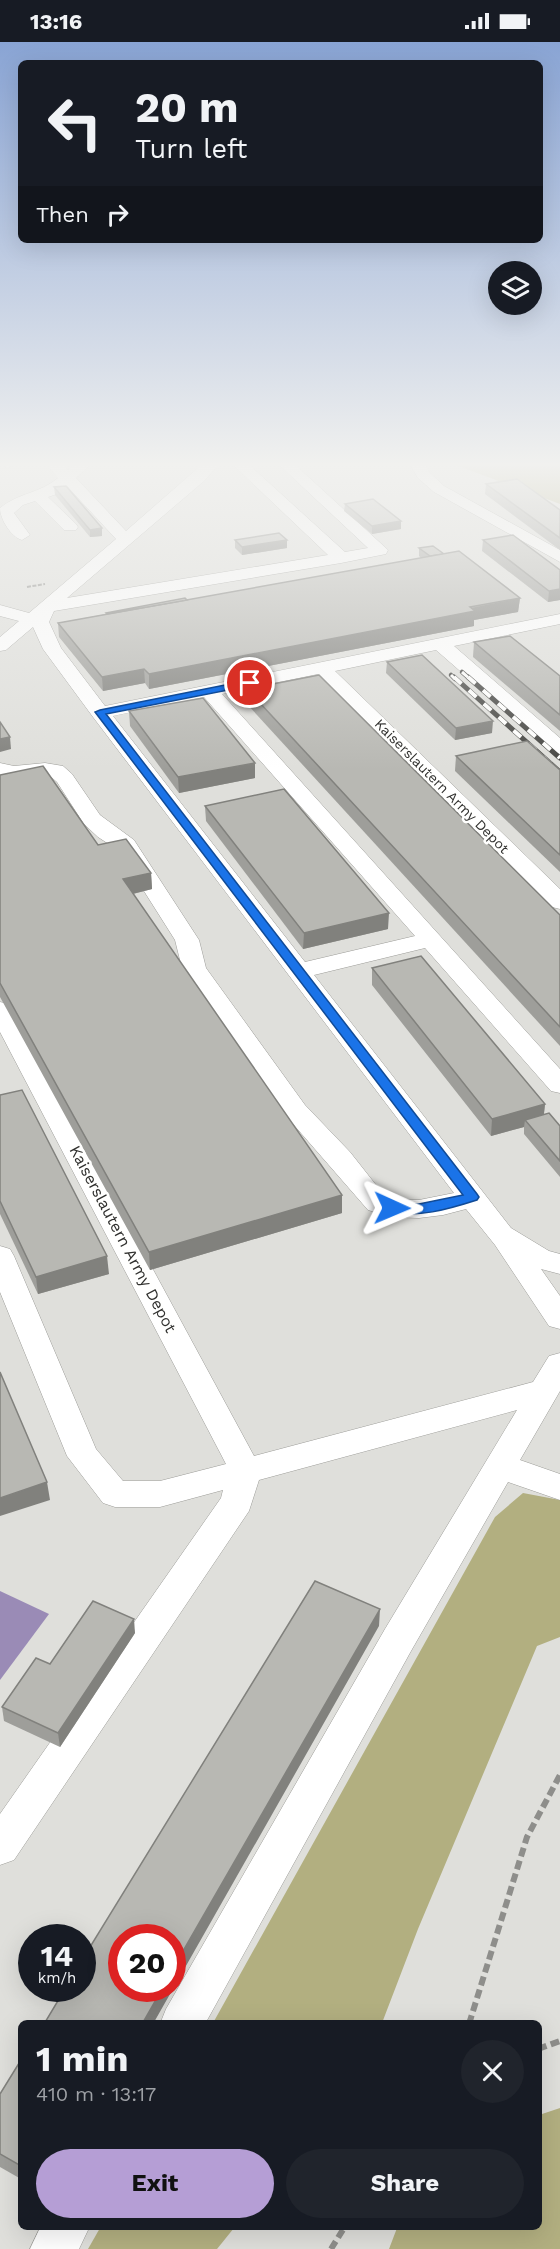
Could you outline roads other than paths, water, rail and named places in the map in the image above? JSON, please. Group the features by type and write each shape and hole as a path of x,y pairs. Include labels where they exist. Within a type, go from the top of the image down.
{"lane":[{"path":"0,646 98,564"},
{"path":"0,610 40,613 307,564"},
{"path":"40,613 40,622 52,649 501,1235 560,1318"},
{"path":"100,712 323,669 560,619"},
{"path":"440,645 560,748"},
{"name":"Kaiserslautern Army Depot","path":"323,669 560,902"},
{"path":"209,691 560,1085"},
{"path":"6,768 10,772 56,770 65,778 93,819 106,832 126,845 187,940 194,968 296,1111 340,1158 372,1198 385,1206 403,1209 443,1206 472,1197"},
{"path":"299,971 431,939"},
{"name":"Kaiserslautern Army Depot","path":"0,1009 245,1469"},
{"path":"501,1235 540,1259 560,1264"},
{"path":"0,1256 83,1456 115,1494 160,1494 552,1378"},
{"path":"183,2020 398,1640 552,1378"},
{"path":"501,1466 560,1487"},
{"path":"0,1847 237,1502 245,1469"},
{"path":"53,2249 65,2230"}],"railway":[{"path":"462,672 470,679"},
{"path":"451,675 455,679"},
{"path":"454,677 560,772"},
{"path":"468,677 560,758"}]}
